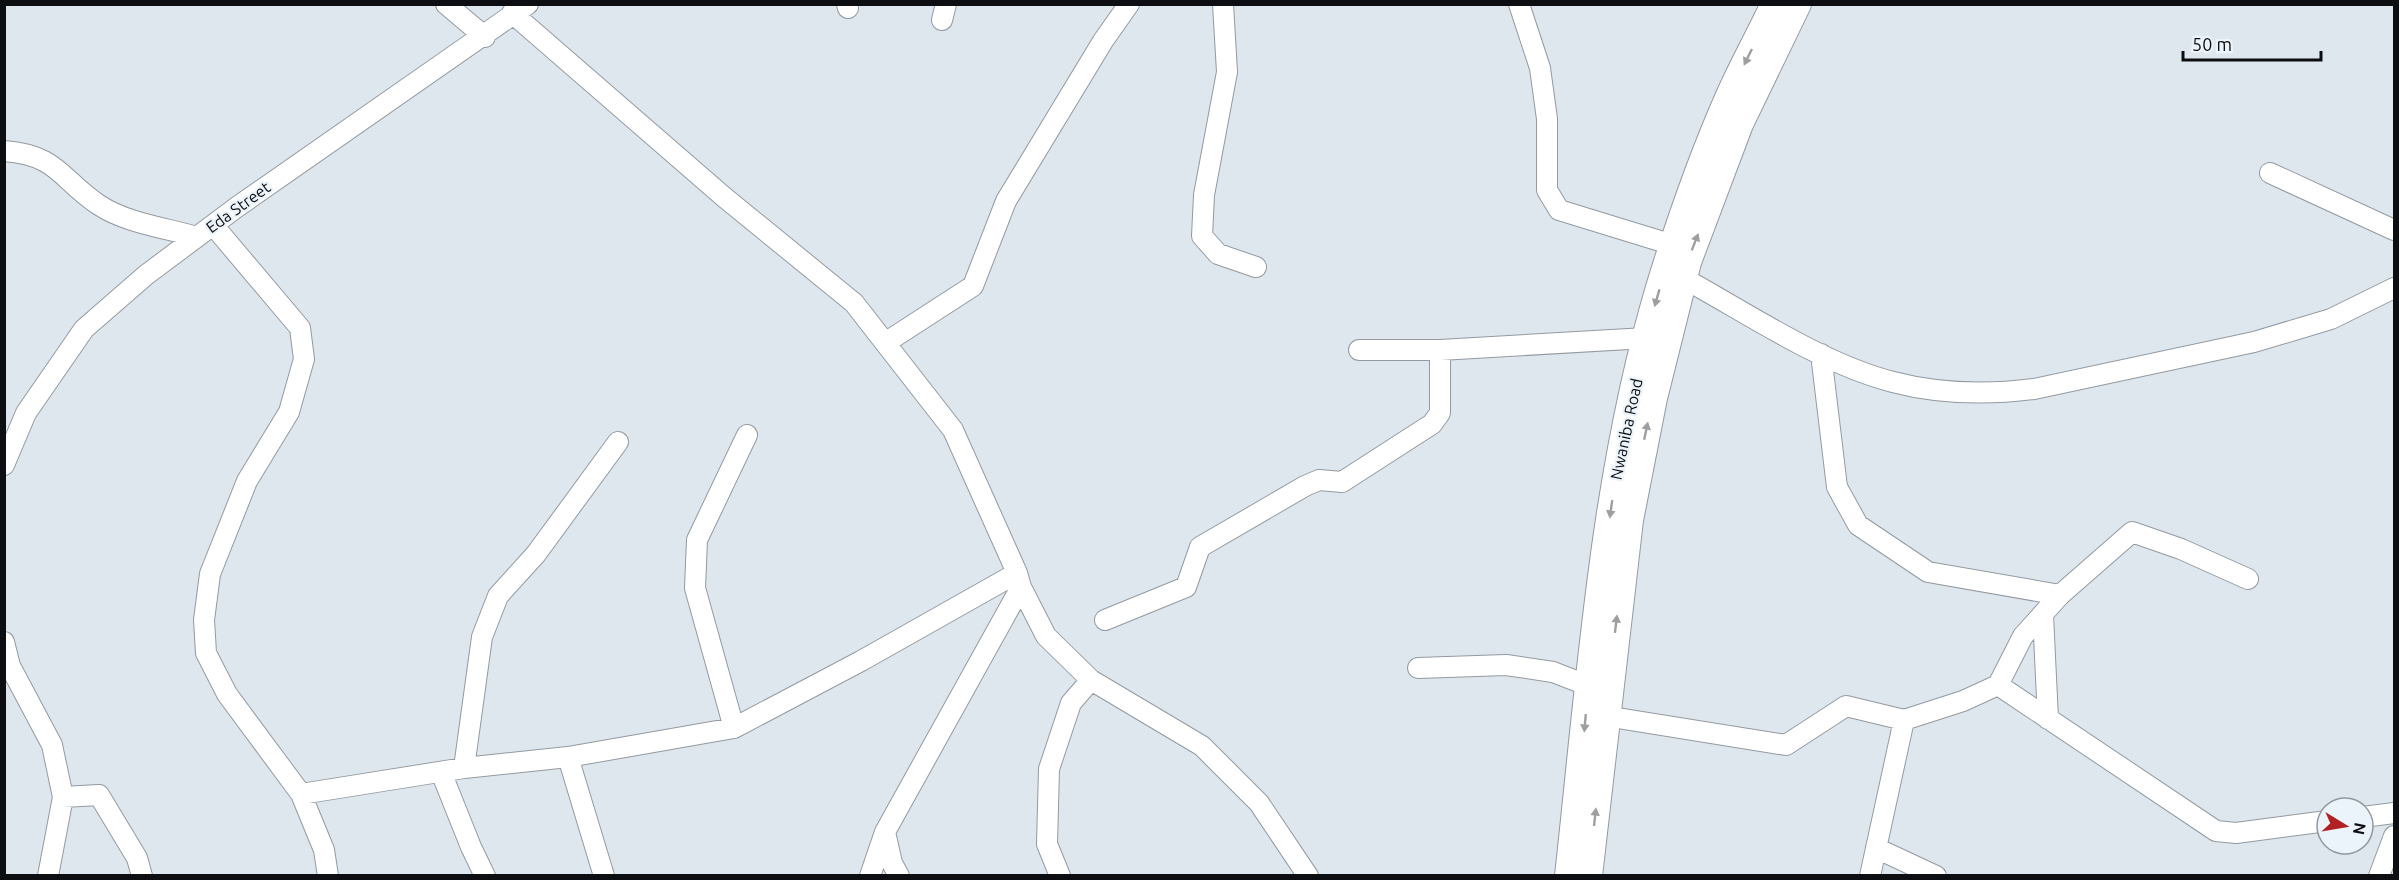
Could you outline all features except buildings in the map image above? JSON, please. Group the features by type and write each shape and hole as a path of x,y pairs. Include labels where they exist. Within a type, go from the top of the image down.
{"main road":[{"name":"Nwaniba Road","path":"1569,876 1588,686 1614,484 1646,338 1673,245 1728,98 1774,4"},
{"path":"1589,876 1605,716 1637,474 1683,278 1740,124 1798,4"}],"street":[{"path":"446,4 485,36"},
{"path":"885,343 973,286 1006,201 1103,41 1129,4"},
{"path":"1223,4 1227,72 1204,195 1202,236 1218,254 1256,267"},
{"path":"1519,4 1540,68 1547,119 1547,190 1559,210 1673,245"},
{"path":"520,9 724,197 854,303 953,430 1046,636 1091,680 1202,746 1259,803 1308,876"},
{"name":"Eda Street","path":"4,465 11,432 84,329 146,275 205,231 317,149 485,36 520,9"},
{"path":"4,151 22,152 45,159 100,206 132,219 205,231 300,328 304,359 289,412 247,481 210,574 204,620 206,652 227,694 301,794 324,850 328,876"},
{"path":"2270,173 2394,230"},
{"path":"1683,278 1821,354 1891,382 1936,391 2001,393 2034,389 2254,342 2331,319 2394,288"},
{"path":"1359,350 1440,350 1646,338"},
{"path":"1105,621 1185,587 1200,547 1305,486 1319,480 1342,482 1432,424 1440,413 1440,350"},
{"path":"1821,354 1837,487 1858,525 1928,572 2060,595"},
{"path":"734,728 695,588 695,578 697,540 747,435"},
{"path":"464,768 482,637 498,596 536,554 618,442"},
{"path":"1605,716 1786,745 1846,706 1904,720 1963,701 1998,685 2023,636 2060,595 2132,532 2181,549 2248,579"},
{"path":"301,794 464,768 568,757 734,728 1019,580"},
{"path":"870,876 885,832 1019,580"},
{"path":"2043,615 2048,719"},
{"path":"4,642 10,666 52,744 63,797 48,876"},
{"path":"1418,668 1506,665 1553,672 1588,686"},
{"path":"1060,876 1047,844 1049,769 1071,703 1091,680"},
{"path":"1998,685 2216,831 2236,832 2315,822"},
{"path":"1870,876 1904,720"},
{"path":"568,757 604,876"},
{"path":"441,772 485,876"},
{"path":"63,797 99,795 137,858 142,876"},
{"path":"2375,815 2394,813"},
{"path":"885,832 892,863 899,876"},
{"path":"2379,876 2394,836"},
{"path":"1876,848 1936,876"}]}
